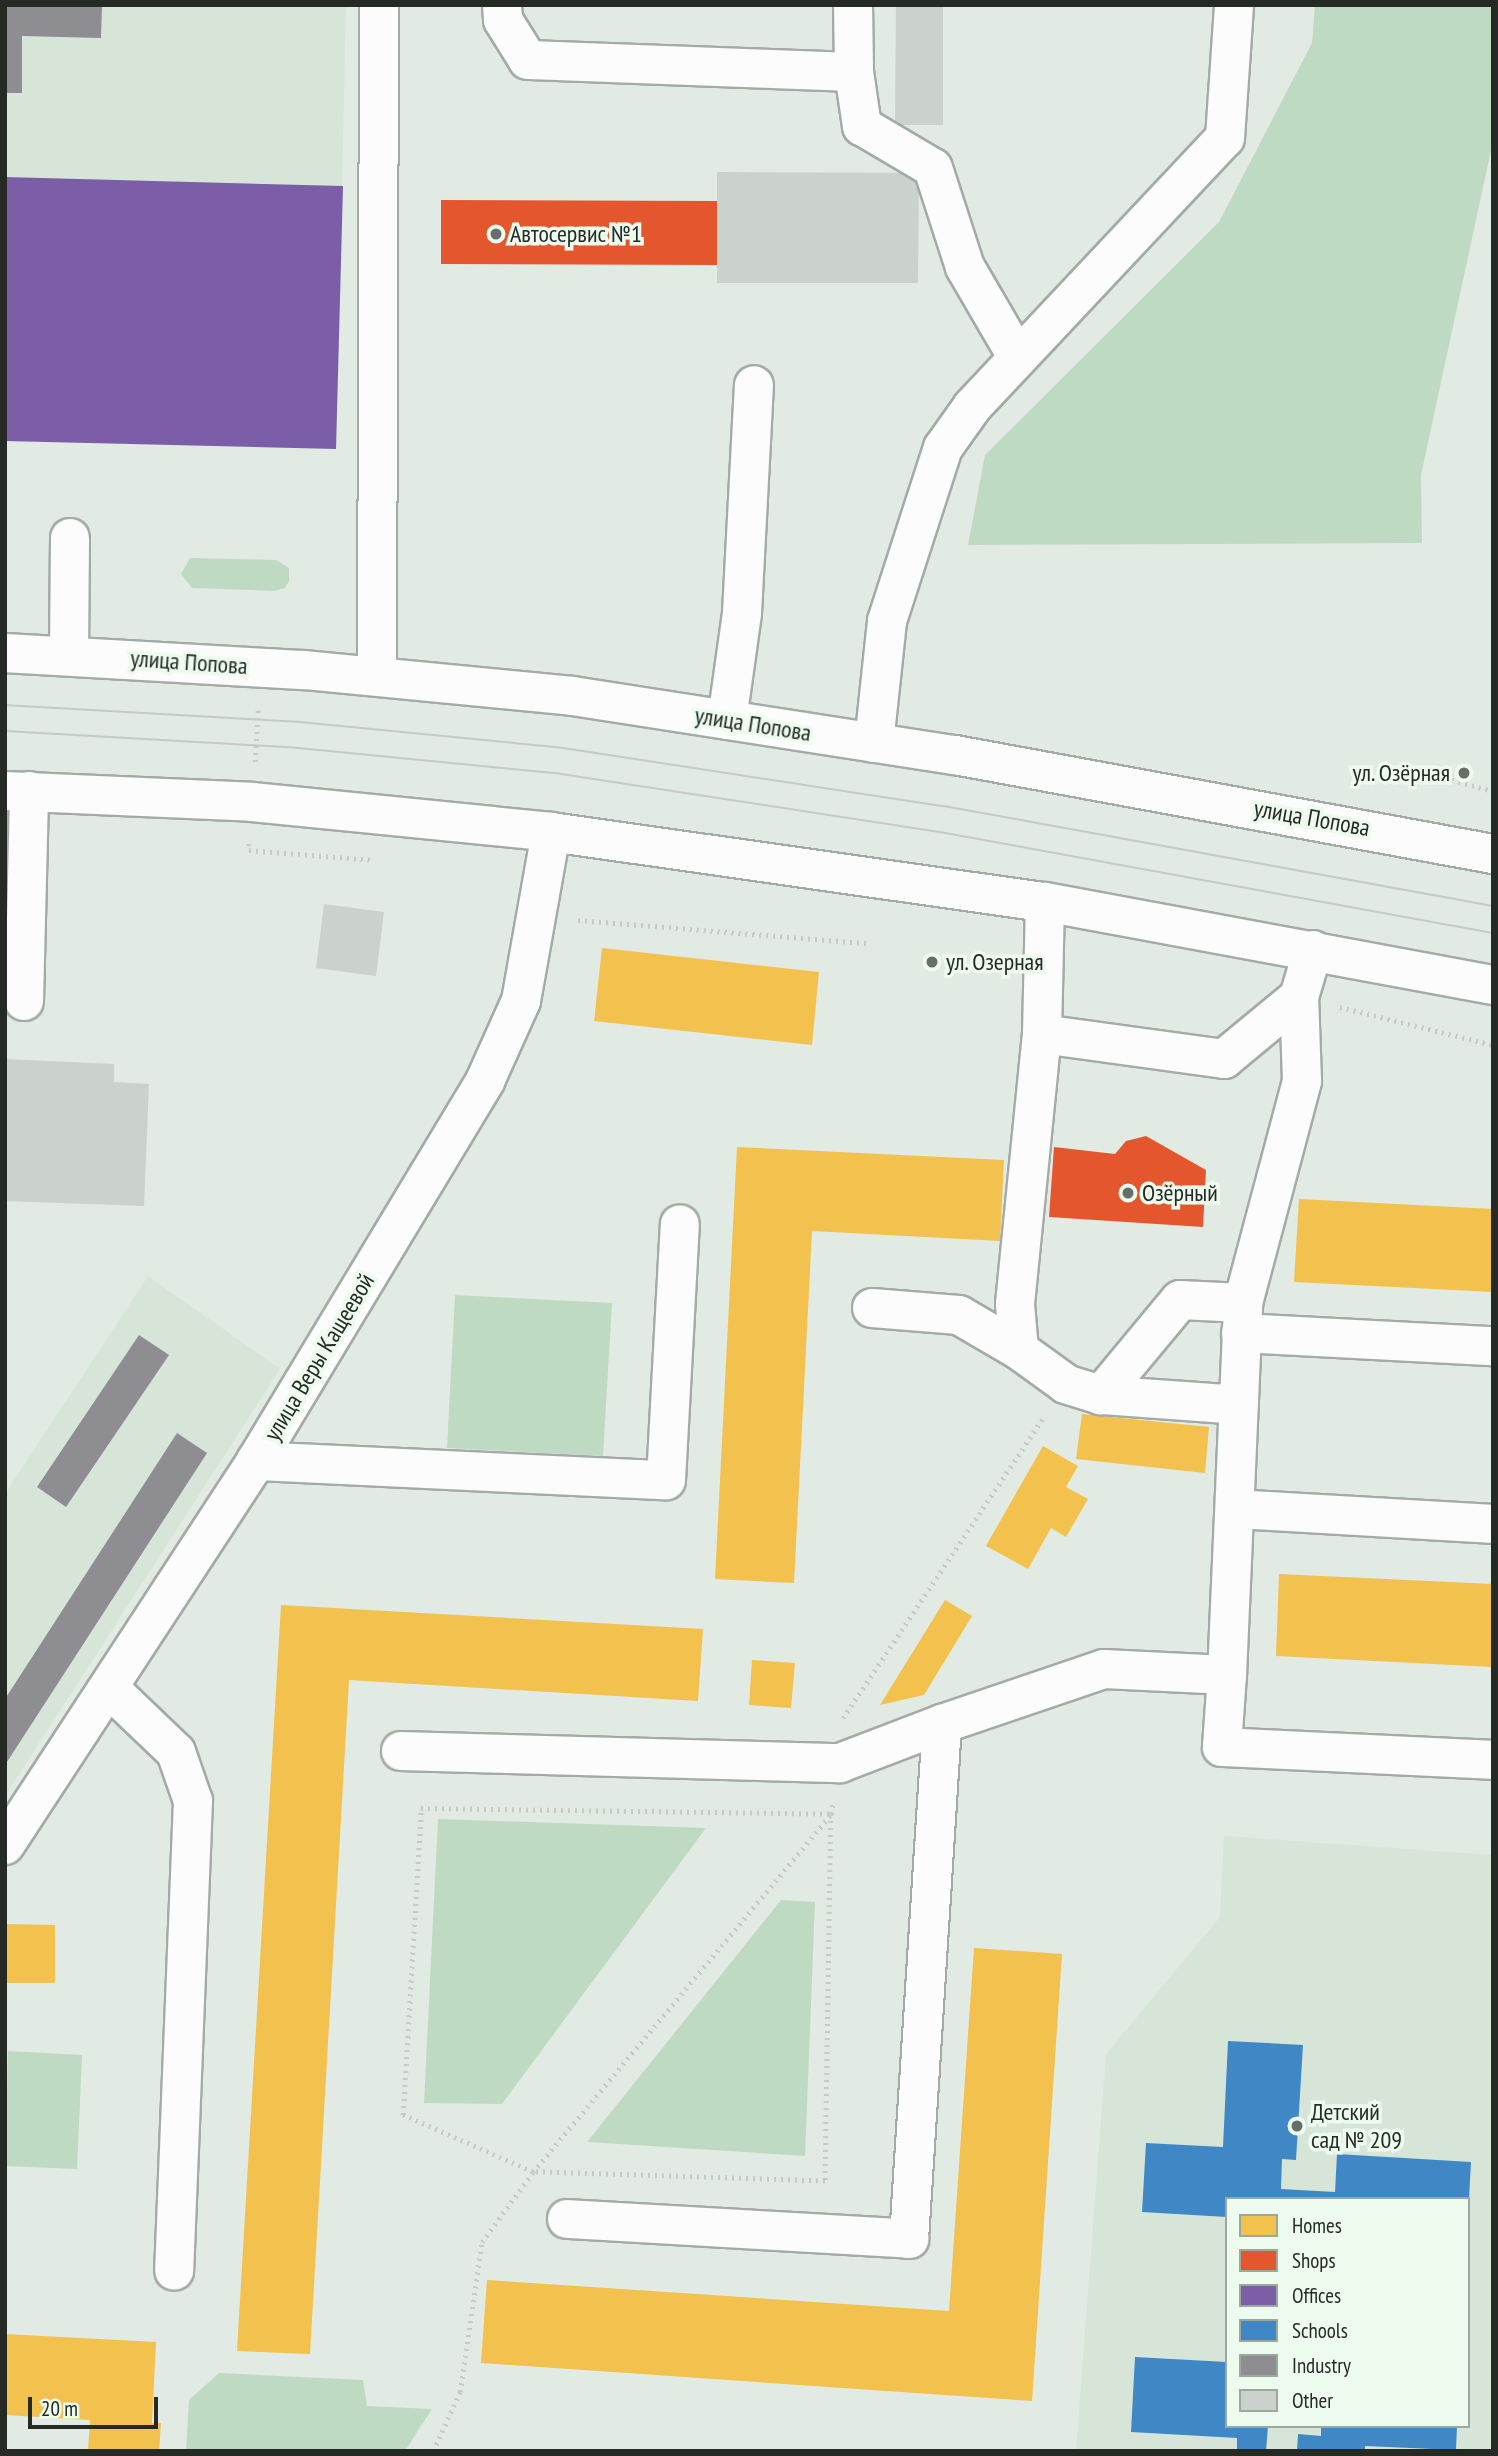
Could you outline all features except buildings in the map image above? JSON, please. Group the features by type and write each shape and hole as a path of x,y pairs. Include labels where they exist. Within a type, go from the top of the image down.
{"main road":[{"path":"377,676 379,5"},
{"path":"502,5 503,20 528,60 854,72"},
{"path":"853,5 854,72 862,125 933,168 965,267 1018,358"},
{"path":"874,743 887,621 943,448 972,407 1225,138 1234,5"},
{"path":"727,720 742,613 754,385"},
{"path":"69,653 70,538"},
{"name":"улица Попова","path":"5,653 69,653 261,667 572,696 874,743 1493,854"},
{"path":"24,1001 17,791 252,803 551,832 1045,902 1493,985"},
{"name":"улица Веры Кащеевой","path":"5,1845 110,1689 256,1461 485,1081 521,1001 551,832"},
{"path":"1019,1350 1015,1304 1042,1034 1045,902"},
{"path":"1312,950 1299,997 1302,1081 1242,1318 1236,1509 1222,1747 1493,1760"},
{"path":"1042,1034 1224,1059 1299,997"},
{"path":"256,1461 666,1480 680,1224"},
{"path":"1083,1390 1180,1300 1242,1318 1493,1346"},
{"path":"872,1308 959,1315 1083,1390 1240,1405"},
{"path":"1236,1509 1493,1524"},
{"path":"401,1751 840,1763 942,1724 1104,1669 1227,1675"},
{"path":"110,1689 176,1752 193,1801 174,2271"},
{"path":"567,2219 909,2239 942,1724"}],"path":[{"path":"249,850 261,667"},
{"path":"1445,778 1493,791"},
{"path":"1299,997 1493,1045"},
{"path":"831,1814 421,1808 404,2115 533,2172 825,2181 831,1814 840,1763 843,1714 1083,1390"},
{"path":"433,2451 460,2392 482,2242 533,2172 831,1814"}],"shaded area":[{"path":"5,5 346,5 336,449 5,441"},
{"path":"148,1276 280,1369 5,1796 5,1494"},
{"name":"Детский сад № 209","path":"1224,1836 1493,1855 1493,2451 1076,2451 1106,2054 1220,1917"}],"green space":[{"path":"1315,5 1493,5 1493,141 1421,475 1422,543 968,545 985,455 1219,222 1312,43"},
{"path":"190,558 276,560 289,568 289,581 285,588 274,591 192,588 181,574"},
{"path":"455,1295 612,1303 603,1456 447,1448"},
{"path":"438,1819 706,1828 502,2104 424,2103"},
{"path":"781,1900 815,1902 805,2156 587,2142"},
{"path":"8,2051 82,2055 77,2169 5,2166"},
{"path":"219,2373 363,2380 367,2406 432,2409 405,2451 186,2451 189,2400"}],"tram line":[{"path":"5,705 300,722 563,748 944,806 1493,906"},
{"path":"5,731 298,748 561,774 940,832 1493,933"}],"place":[{"name":"Автосервис №1","path":"496,234"},
{"name":"ул. Озёрная","path":"1464,773"},
{"name":"ул. Озерная","path":"932,962"},
{"name":"Озёрный","path":"1128,1193"},
{"name":"Детский сад № 209","path":"1297,2126"}]}
